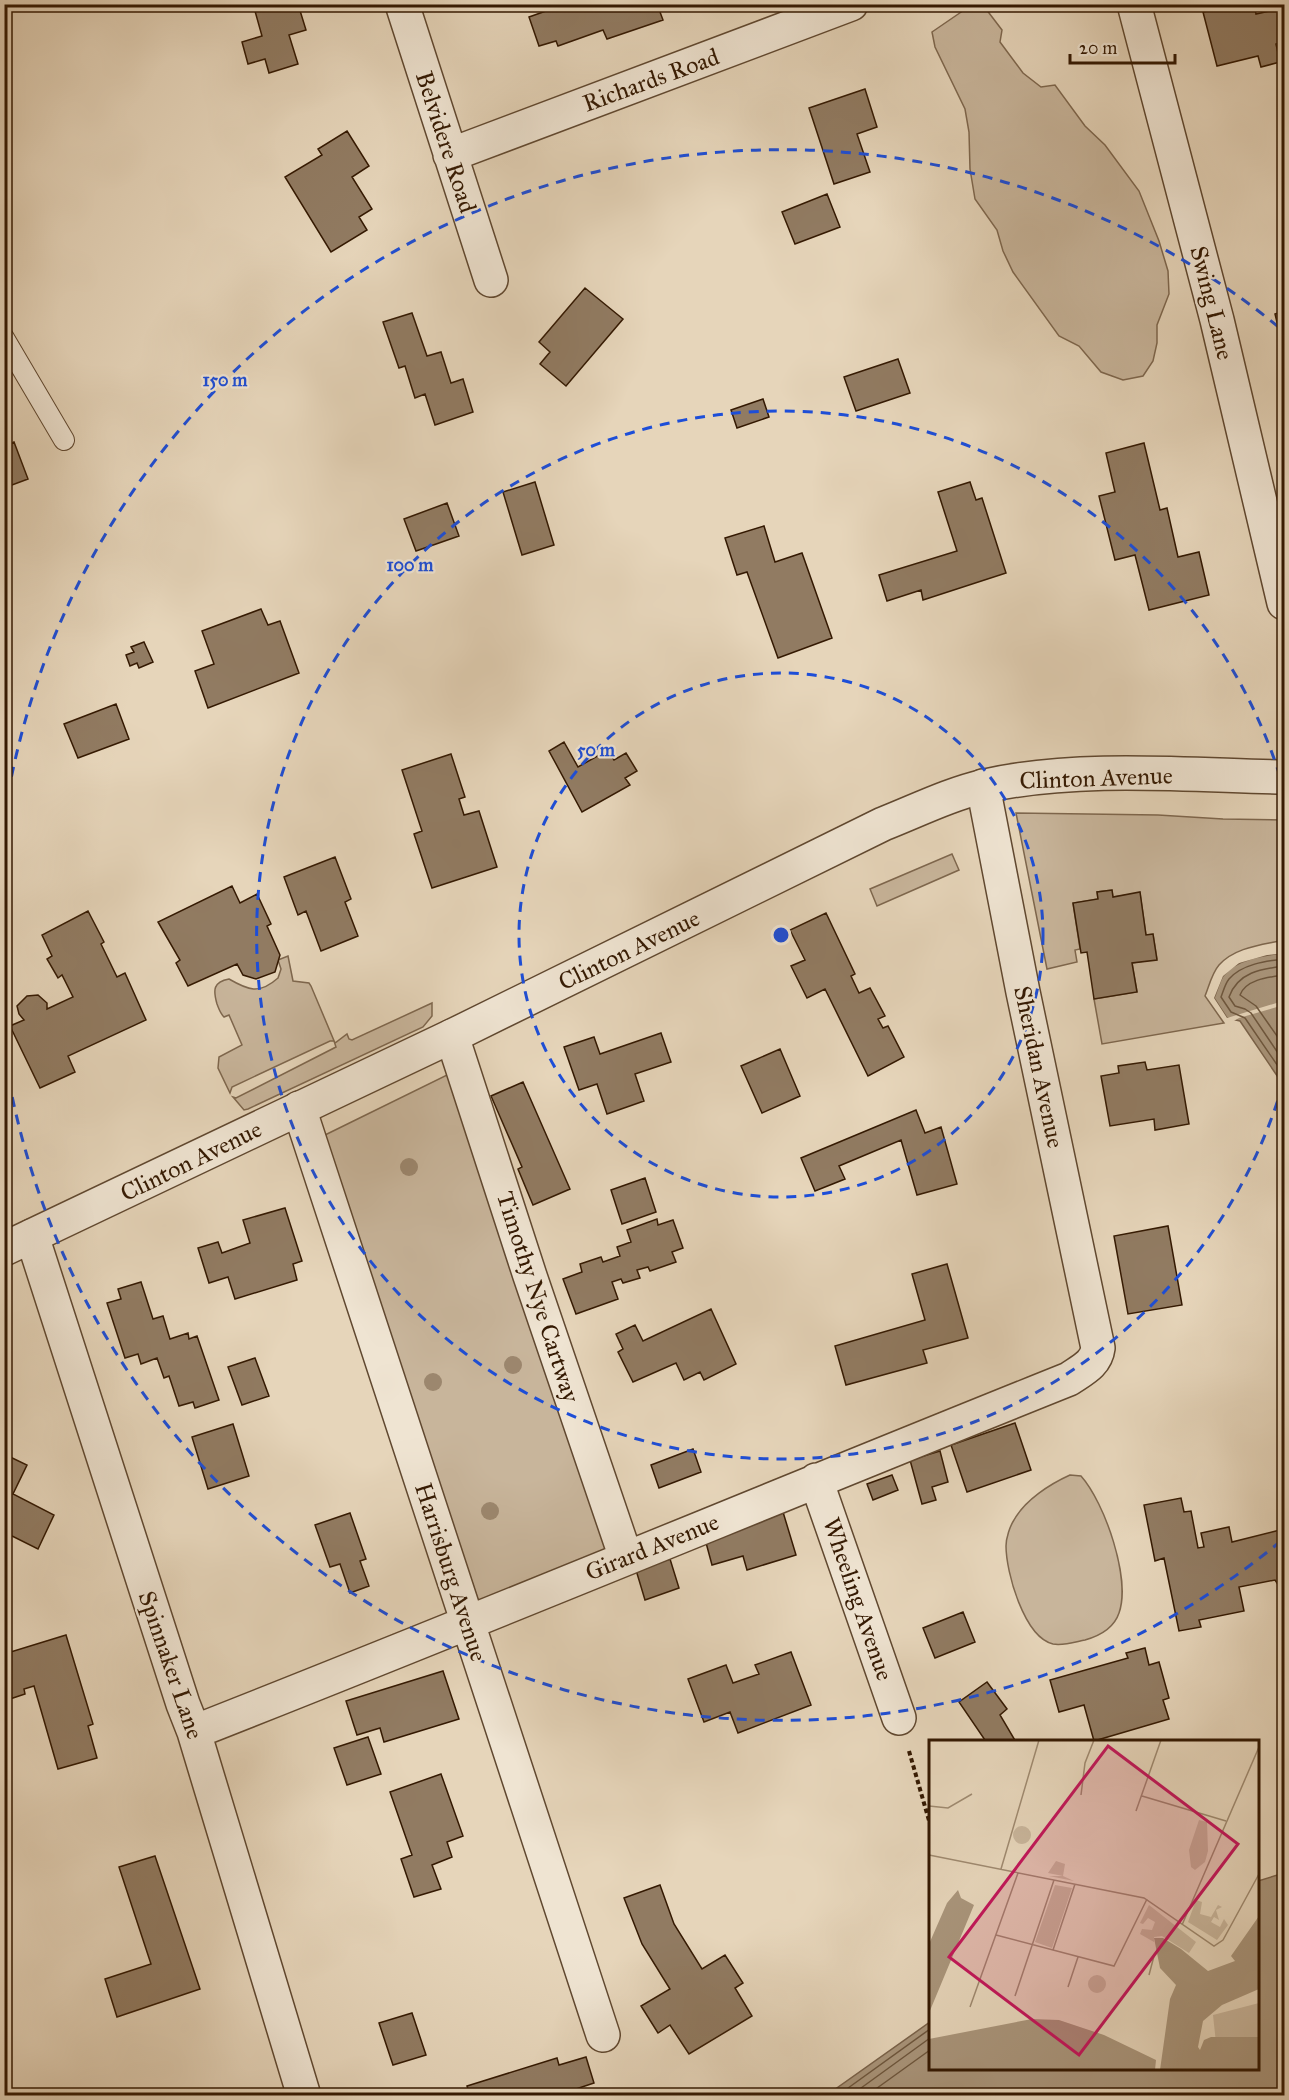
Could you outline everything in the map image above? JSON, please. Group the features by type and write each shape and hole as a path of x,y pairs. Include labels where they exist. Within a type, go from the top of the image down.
{"street":[{"name":"Belvidere Road","path":"402,4 491,280"},
{"name":"Richards Road","path":"450,155 851,4"},
{"name":"Swing Lane","path":"1134,4 1217,320 1284,603"},
{"name":"Clinton Avenue","path":"18,1243 452,1036 883,824 956,794 982,786 1052,776 1140,774 1284,777"},
{"name":"Sheridan Avenue","path":"982,786 1098,1348"},
{"name":"Timothy Nye Cartway","path":"452,1036 626,1558"},
{"name":"Harrisburg Avenue","path":"299,1108 603,2035"},
{"name":"Spinnaker Lane","path":"18,1243 194,1732 304,2096"},
{"name":"Girard Avenue","path":"194,1732 468,1624 816,1480 1069,1379 1091,1364 1097,1356 1098,1348"},
{"name":"Wheeling Avenue","path":"816,1480 899,1718"}],"lane":[{"path":"4,338 64,440"}],"path":[{"path":"899,1718 929,1821"}],"shaded area":[{"path":"970,6 986,9 1002,30 1000,42 1023,73 1041,87 1055,85 1085,126 1105,145 1139,191 1168,271 1169,294 1157,325 1157,343 1153,361 1143,376 1123,380 1101,372 1079,346 1059,336 1013,272 1003,251 997,230 975,199 965,109 935,47 932,32"},
{"path":"1016,813 1284,820 1284,940 1241,950 1219,965 1205,996 1224,1023 1102,1044 1094,999 1137,992 1132,963 1157,959 1153,934 1146,935 1140,893 1113,897 1112,890 1097,892 1098,899 1073,903 1080,949 1075,950 1077,962 1047,969"},
{"path":"952,854 959,870 877,906 870,889"},
{"path":"288,956 293,981 309,983 335,1043 347,1034 352,1040 432,1003 432,1016 423,1027 244,1110 233,1097 236,1098 336,1047 334,1041 330,1041 232,1087 230,1093 218,1068 219,1057 242,1045 229,1015 224,1017 220,1011 216,999 216,987 220,982 229,979 248,988 265,987 278,978 281,969 278,960"},
{"path":"449,1074 607,1551 484,1603 478,1600 323,1136"},
{"path":"1070,1475 1081,1476 1090,1488 1107,1522 1119,1562 1122,1598 1117,1618 1105,1631 1085,1640 1053,1644 1043,1639 1025,1617 1013,1587 1006,1543 1013,1523 1031,1499"}],"water":[{"path":"1284,953 1284,1086 1240,1021 1227,1018 1214,998 1223,976 1235,966 1260,957"},
{"path":"1284,1873 1284,2095 827,2095 929,2023 929,2070 1259,2070 1259,1881"}],"pier":[{"path":"1284,950 1284,953 1239,963 1223,976 1214,998 1227,1018 1283,1001 1284,1005 1232,1022 1225,1020 1211,999 1221,974 1238,960 1266,952"}],"building":[{"path":"253,4 298,4 306,30 289,35 298,64 269,73 265,59 248,64 242,42 262,36"},
{"path":"544,4 657,4 663,20 607,39 603,30 558,46 556,41 539,46 529,17 546,11"},
{"path":"1234,4 1254,4 1256,14 1284,8 1284,42 1276,44 1280,62 1261,67 1258,56 1217,66 1203,12"},
{"path":"865,89 877,127 857,134 870,172 834,184 809,108"},
{"path":"347,131 369,166 352,177 372,209 359,217 367,230 331,252 285,177 322,155 318,149"},
{"path":"827,194 840,227 795,244 782,212"},
{"path":"585,288 623,319 566,386 540,364 550,352 539,342"},
{"path":"1284,311 1284,351 1275,314"},
{"path":"412,313 427,356 441,352 451,383 463,379 473,412 435,425 425,394 415,398 405,366 399,368 383,322"},
{"path":"898,359 910,393 856,411 844,377"},
{"path":"763,399 769,417 737,428 731,410"},
{"path":"14,442 28,479 4,488 4,446"},
{"path":"1144,443 1160,510 1167,508 1178,557 1199,552 1209,595 1149,610 1135,555 1115,560 1099,496 1115,492 1106,453"},
{"path":"535,482 554,545 522,555 503,492"},
{"path":"970,482 976,500 982,498 1006,573 923,600 921,590 887,601 879,575 957,551 938,492"},
{"path":"447,503 459,536 416,551 404,519"},
{"path":"764,526 775,562 802,553 832,638 778,658 747,572 737,575 725,538"},
{"path":"261,609 268,625 280,621 299,673 208,708 195,671 214,664 202,631"},
{"path":"144,642 153,662 139,668 137,663 130,666 126,655 134,652 131,647"},
{"path":"116,704 129,739 78,758 64,724"},
{"path":"564,742 578,767 608,750 614,760 626,753 637,771 625,778 630,785 582,812 549,751"},
{"path":"451,754 465,797 459,799 464,815 479,811 497,867 432,888 414,834 422,831 402,770"},
{"path":"335,857 351,899 345,902 358,936 321,951 306,911 298,915 284,877"},
{"path":"232,886 240,903 257,894 271,924 267,926 280,955 275,972 256,979 243,975 237,964 188,986 176,963 180,960 158,922"},
{"path":"1112,890 1113,897 1140,892 1146,935 1153,934 1157,960 1132,963 1137,992 1094,999 1087,952 1081,953 1073,903 1098,899 1097,892"},
{"path":"88,911 104,942 101,944 117,977 125,973 146,1020 68,1056 75,1072 40,1088 10,1026 24,1020 17,1006 27,996 38,995 47,1003 47,1009 73,997 62,975 58,978 47,959 52,956 42,935"},
{"path":"826,913 855,974 851,976 859,993 870,988 885,1016 878,1019 883,1028 888,1026 904,1057 868,1076 825,989 807,998 791,966 805,960 790,930"},
{"path":"661,1033 671,1062 635,1074 644,1101 607,1114 597,1084 579,1090 564,1047 594,1037 600,1054"},
{"path":"780,1049 800,1096 762,1113 741,1066"},
{"path":"1145,1062 1147,1070 1179,1065 1189,1124 1155,1130 1154,1119 1110,1126 1101,1076 1119,1073 1118,1066"},
{"path":"523,1082 570,1189 533,1205 518,1169 522,1167 491,1096"},
{"path":"916,1110 925,1133 941,1127 957,1184 917,1195 901,1140 839,1166 845,1179 815,1191 801,1158"},
{"path":"645,1178 656,1212 622,1224 611,1190"},
{"path":"285,1208 302,1261 293,1264 297,1280 235,1299 228,1277 209,1283 198,1248 218,1242 222,1253 250,1243 243,1220"},
{"path":"657,1219 658,1225 673,1220 683,1248 672,1252 676,1262 650,1271 648,1267 637,1270 640,1278 623,1283 621,1279 612,1282 618,1299 576,1314 563,1279 582,1272 580,1264 601,1257 603,1262 620,1256 617,1247 631,1242 627,1230"},
{"path":"1168,1226 1182,1305 1128,1314 1114,1236"},
{"path":"947,1264 968,1338 923,1350 927,1363 846,1385 835,1346 925,1320 912,1274"},
{"path":"141,1282 153,1319 163,1316 170,1339 188,1333 189,1339 197,1336 219,1400 195,1408 193,1402 179,1406 169,1376 164,1378 157,1358 141,1364 138,1354 125,1358 107,1303 121,1299 118,1289"},
{"path":"711,1309 736,1364 704,1380 700,1372 684,1380 676,1363 633,1382 618,1352 623,1349 616,1334 635,1325 643,1341"},
{"path":"255,1358 269,1396 242,1405 228,1367"},
{"path":"1015,1423 1031,1470 967,1492 951,1445"},
{"path":"233,1424 249,1476 208,1489 192,1437"},
{"path":"693,1449 701,1472 659,1488 651,1465"},
{"path":"940,1451 948,1482 932,1487 936,1500 922,1504 910,1460"},
{"path":"4,1454 27,1465 13,1494 54,1515 38,1549 4,1532"},
{"path":"892,1475 898,1490 873,1500 867,1484"},
{"path":"1181,1498 1184,1512 1191,1511 1198,1548 1204,1547 1201,1533 1229,1527 1232,1542 1280,1530 1284,1550 1284,1587 1279,1586 1275,1580 1239,1587 1244,1611 1199,1620 1201,1627 1179,1631 1164,1558 1155,1561 1144,1505"},
{"path":"783,1512 796,1555 747,1570 743,1556 712,1565 705,1539"},
{"path":"350,1513 366,1559 360,1561 369,1586 350,1593 340,1564 330,1567 315,1525"},
{"path":"670,1559 679,1588 645,1600 636,1570"},
{"path":"963,1612 975,1642 935,1658 923,1628"},
{"path":"66,1635 93,1724 88,1726 97,1758 58,1769 34,1686 24,1689 25,1694 7,1700 4,1690 4,1654"},
{"path":"1145,1648 1149,1665 1159,1662 1169,1698 1163,1700 1169,1719 1094,1740 1084,1705 1059,1712 1050,1680 1128,1658 1126,1653"},
{"path":"791,1652 811,1705 738,1733 730,1712 704,1722 688,1679 726,1665 733,1683 759,1674 755,1665"},
{"path":"443,1671 459,1719 384,1742 380,1728 357,1735 346,1701"},
{"path":"987,1682 1007,1709 1000,1715 1015,1740 985,1740 959,1702"},
{"path":"368,1737 381,1774 347,1785 334,1748"},
{"path":"441,1774 463,1836 447,1842 452,1857 432,1865 441,1889 414,1897 401,1859 412,1855 390,1792"},
{"path":"155,1856 200,1989 117,2017 105,1979 151,1964 119,1867"},
{"path":"660,1885 674,1924 702,1969 725,1955 743,1983 735,1988 752,2016 689,2054 670,2025 658,2033 641,2006 670,1989 642,1944 624,1898"},
{"path":"412,2013 426,2055 393,2065 379,2023"},
{"path":"586,2057 594,2083 555,2096 470,2096 467,2086 557,2058 559,2065"}]}
